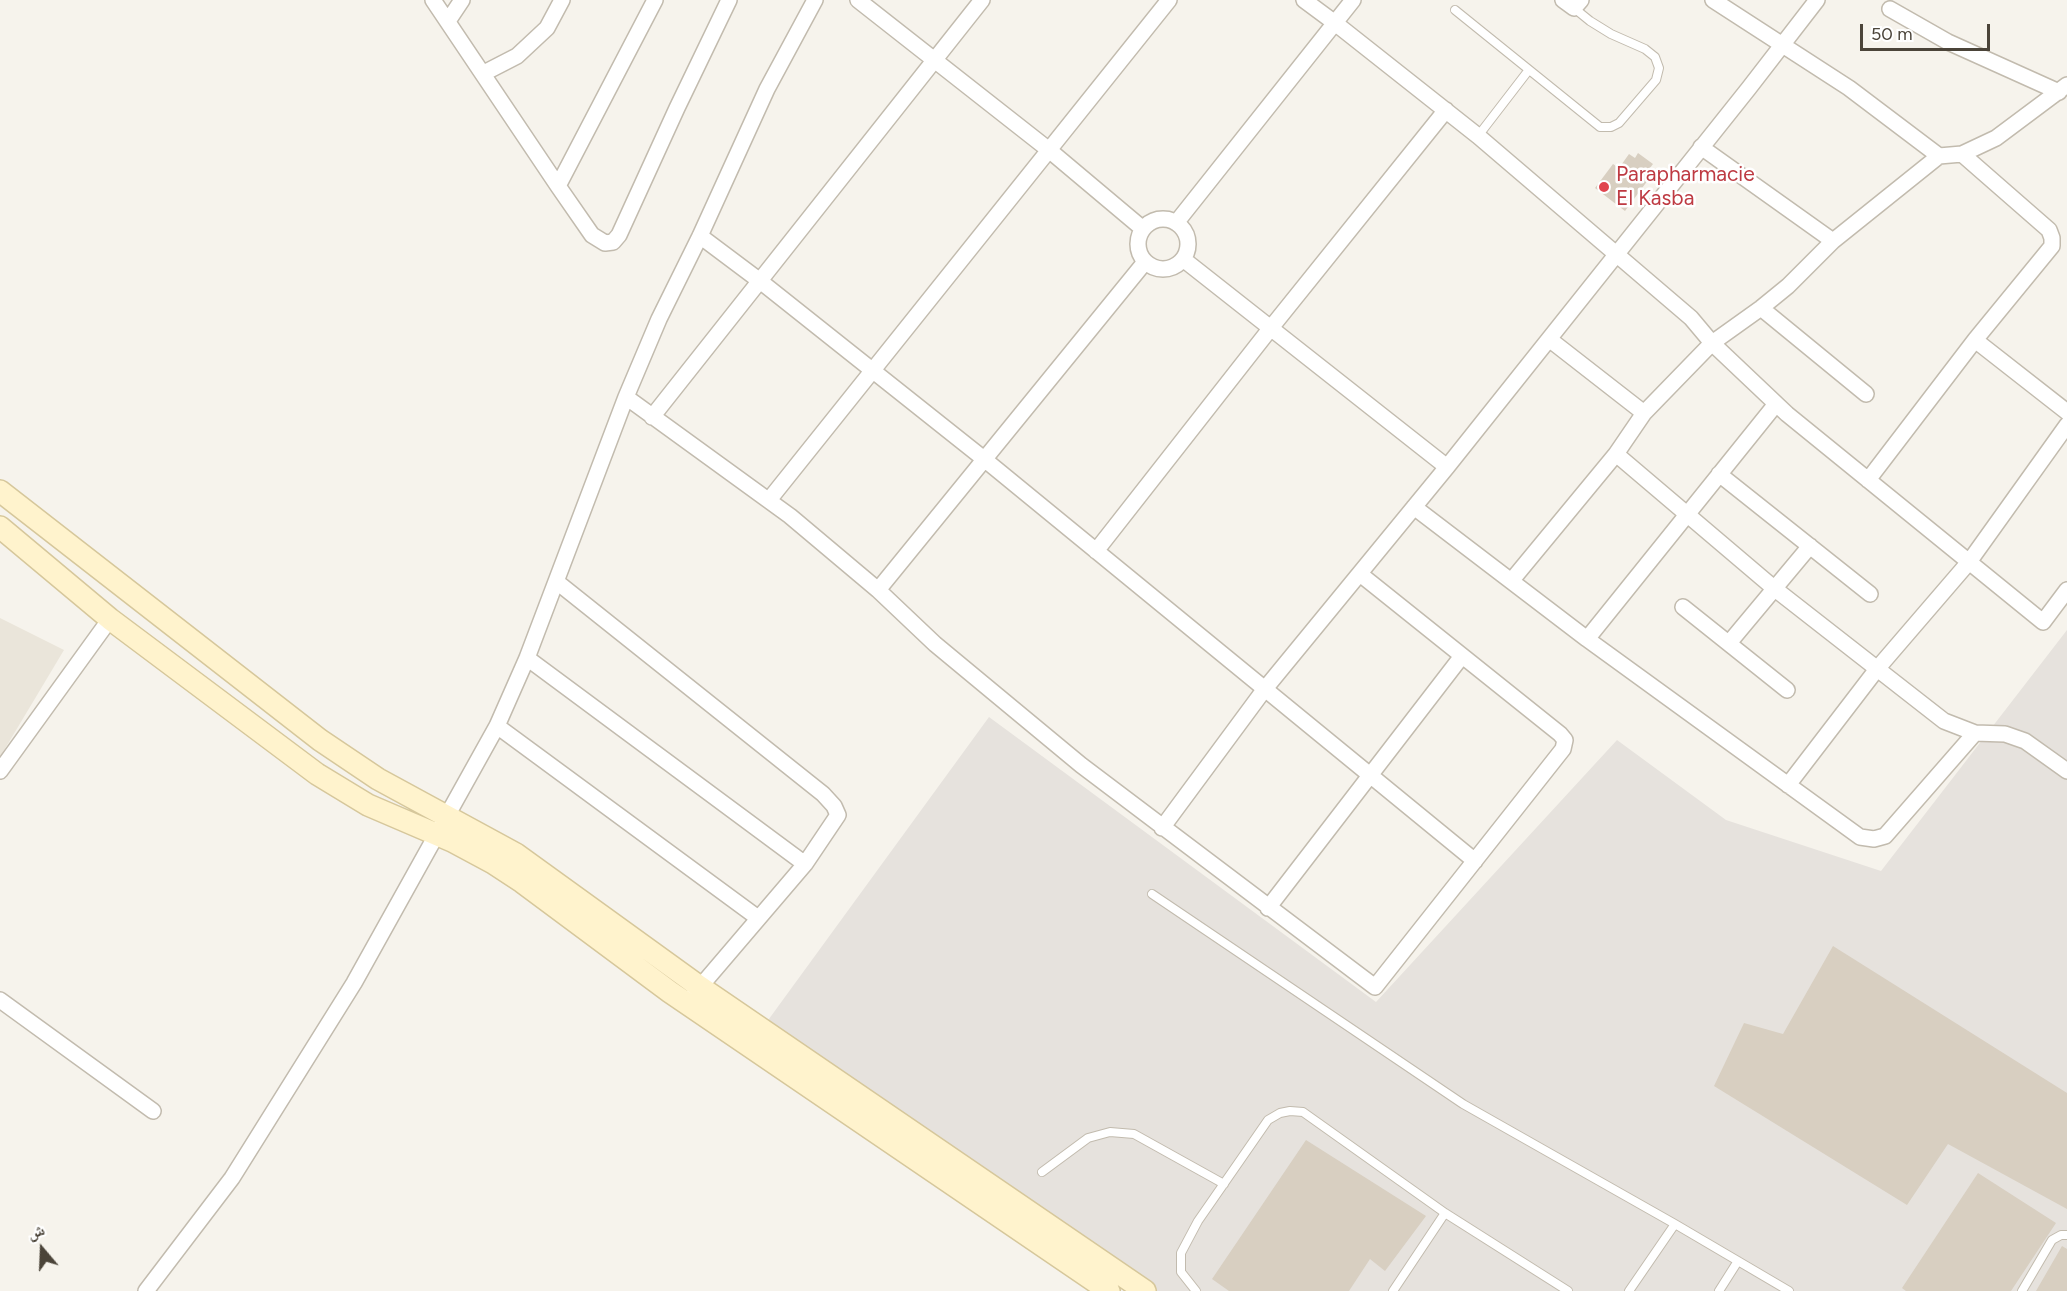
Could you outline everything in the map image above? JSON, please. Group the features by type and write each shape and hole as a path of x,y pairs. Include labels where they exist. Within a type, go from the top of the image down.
{"street":[{"path":"434,0 592,235 605,243 613,242 619,235 676,108 729,0"},
{"path":"448,21 462,0"},
{"path":"484,73 517,56 547,28 562,0"},
{"path":"558,186 655,0"},
{"path":"146,1291 232,1179 354,983 497,726 527,658 626,397 659,319 700,236 767,89 815,0"},
{"path":"858,0 1049,150 1143,229"},
{"path":"652,417 982,0"},
{"path":"769,500 1168,0"},
{"path":"1304,0 1478,136 1691,318 1712,343 1776,404 2043,622 2067,590"},
{"path":"1176,223 1353,0"},
{"path":"1713,0 1850,88 1940,156"},
{"path":"1162,828 1264,690 1447,467 1817,0"},
{"path":"1890,9 1948,42 2064,92"},
{"path":"1512,580 1616,454 1644,413 1712,343 1788,286 1833,241 1940,156 1962,154 1996,138 2064,92"},
{"path":"1096,551 1446,110"},
{"path":"1701,147 1833,241"},
{"path":"1868,480 1975,340 2052,246 2049,230 1962,154"},
{"path":"1162,219 1176,223 1183,228 1187,236 1187,252 1183,260 1176,265 1160,269 1145,262 1138,250 1139,235 1143,229 1155,220 1162,219"},
{"path":"700,236 984,459 1475,861"},
{"path":"1183,260 1447,467"},
{"path":"878,590 1145,262"},
{"path":"1761,308 1866,394"},
{"path":"1548,339 1644,413"},
{"path":"1975,340 2067,412"},
{"path":"626,397 769,500 878,590 935,644 1081,765 1375,987 1563,749 1565,741 1560,734 1360,574"},
{"path":"1587,639 1776,404"},
{"path":"1788,785 1877,669 1969,562 2067,425"},
{"path":"1616,454 1775,589 1944,721 1974,733 2004,734 2025,741 2067,771"},
{"path":"1719,474 1869,594"},
{"path":"0,491 320,740 378,779 516,854 700,987 1145,1291"},
{"path":"1414,507 1587,639 1860,837 1874,839 1886,836 1974,733"},
{"path":"0,527 110,619 325,779 368,805 480,855 522,882 686,1003 1108,1291"},
{"path":"1729,643 1810,546"},
{"path":"557,582 823,794 834,806 838,815 805,864 686,1003"},
{"path":"1683,607 1787,690"},
{"path":"0,771 110,619"},
{"path":"1268,908 1462,656"},
{"path":"527,658 805,864"},
{"path":"497,726 758,918"},
{"path":"0,1000 153,1111"}],"lane":[{"path":"1455,10 1600,127 1611,127 1619,123 1656,80 1659,68 1655,57 1645,49 1611,34 1590,21 1572,3"},
{"path":"1478,136 1528,71"},
{"path":"1152,894 1463,1104 1789,1291"},
{"path":"1196,1291 1181,1272 1181,1253 1198,1221 1268,1120 1280,1113 1290,1111 1303,1112 1445,1213 1568,1291"},
{"path":"1042,1172 1088,1138 1110,1132 1134,1134 1224,1184"},
{"path":"1393,1291 1445,1213"},
{"path":"1629,1291 1675,1224"},
{"path":"2022,1291 2052,1240 2061,1235 2067,1235"},
{"path":"1719,1291 1738,1261"}],"shaded area":[{"path":"0,618 64,650 0,757"},
{"path":"2067,630 2067,1291 1146,1291 758,1034 989,717 1376,1002 1617,740 1726,820 1881,871"}],"building":[{"path":"1638,153 1653,164 1650,168 1654,172 1625,211 1595,188 1613,164 1619,168 1629,154 1635,158"},
{"path":"1833,946 2067,1093 2067,1209 1948,1144 1907,1205 1714,1086 1744,1023 1783,1034"},
{"path":"1306,1140 1426,1216 1385,1271 1370,1259 1349,1291 1229,1291 1212,1279"},
{"path":"1978,1173 2056,1223 2011,1291 1906,1291 1902,1288"},
{"path":"2062,1246 2067,1249 2067,1291 2036,1291"}],"place":[{"name":"Parapharmacie El Kasba","path":"1604,187"}]}
